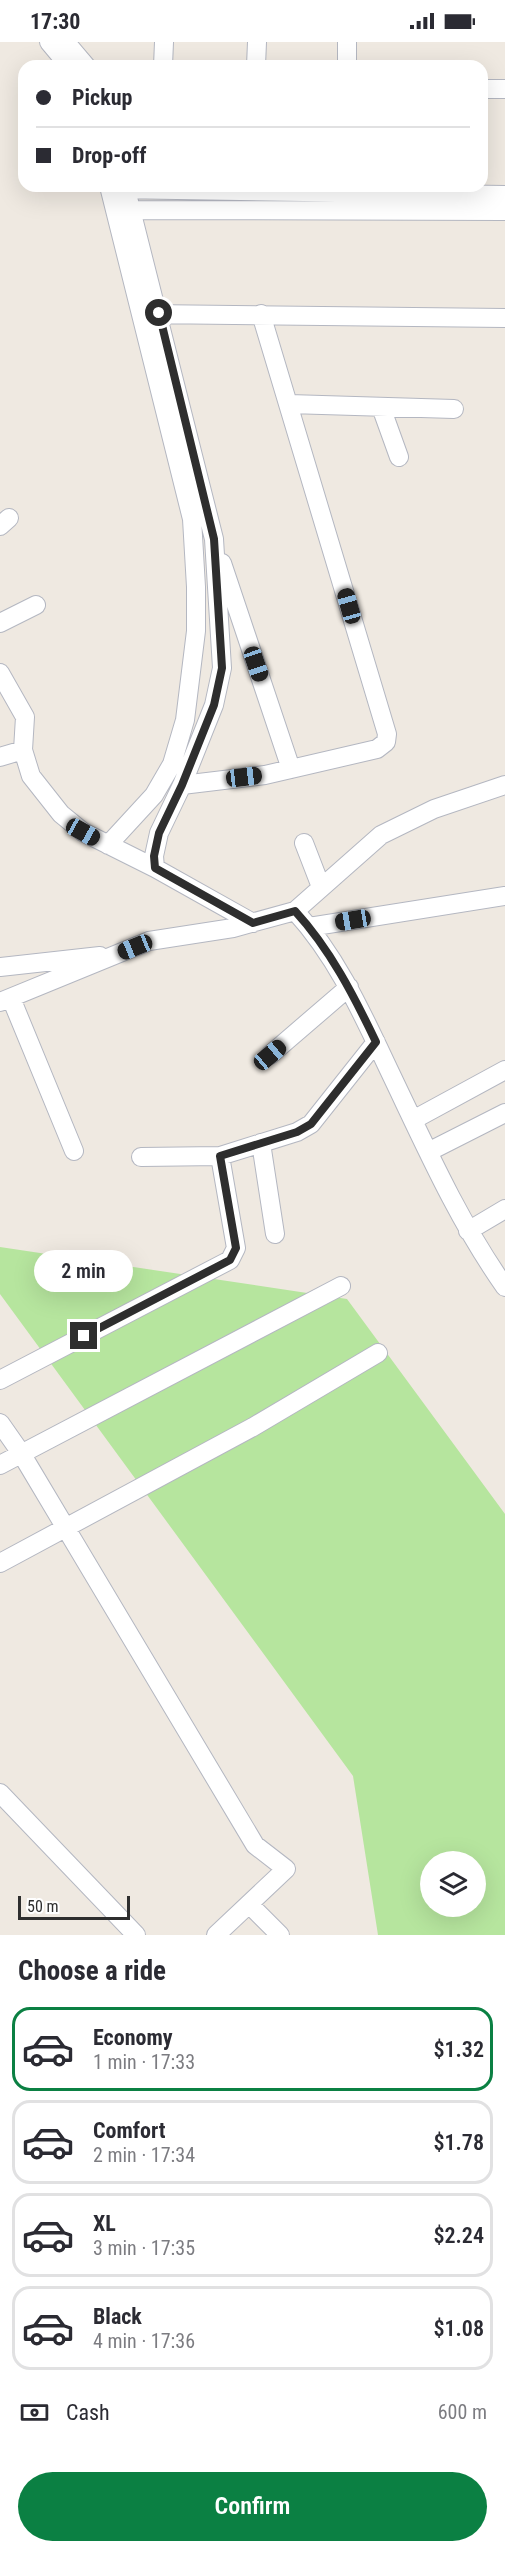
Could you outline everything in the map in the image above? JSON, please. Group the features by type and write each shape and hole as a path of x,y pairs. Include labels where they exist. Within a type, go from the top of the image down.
{"street":[{"path":"49,42 64,60"},
{"path":"58,42 69,46 81,60"},
{"path":"163,60 164,42"},
{"path":"256,60 257,42"},
{"path":"347,42 347,60"},
{"path":"488,89 505,89"},
{"path":"118,192 214,539 291,769"},
{"path":"339,192 505,195"},
{"path":"123,210 505,211"},
{"path":"150,314 505,318"},
{"path":"108,845 154,795 172,764 185,720 196,631 192,519 150,314"},
{"path":"182,785 265,775 376,749 386,742 387,734 261,314"},
{"path":"289,404 454,409"},
{"path":"381,407 399,457"},
{"path":"155,868 154,856 159,833 182,785 214,705 222,668 214,539"},
{"path":"0,623 36,605"},
{"path":"0,673 25,717 23,750 31,776 43,795 83,832 155,868 253,923"},
{"path":"0,757 23,750"},
{"path":"74,1151 6,1000 149,941 253,923 295,911 381,835 434,809 505,785"},
{"path":"304,843 321,887"},
{"path":"309,927 505,896"},
{"path":"295,911 309,927 349,987 468,1231 505,1287"},
{"path":"0,967 120,953"},
{"path":"270,1055 349,987"},
{"path":"141,1157 220,1156 297,1132 311,1124 376,1042"},
{"path":"413,1120 505,1070"},
{"path":"428,1152 505,1113"},
{"path":"261,1143 274,1234"},
{"path":"0,1380 230,1260 236,1248 220,1156"},
{"path":"468,1231 505,1209"},
{"path":"0,1465 341,1286"},
{"path":"0,1563 63,1527 253,1427 378,1353"},
{"path":"0,1423 21,1453 63,1527 255,1845 286,1869 216,1935"},
{"path":"0,1793 136,1935"},
{"path":"249,1904 280,1935"}],"green space":[{"path":"0,1247 347,1299 505,1514 505,1935 378,1935 353,1776 0,1294"}],"route":[{"path":"84,1336 230,1260 236,1248 220,1156 297,1132 311,1124 376,1042 352,991 309,927 295,911 253,923 155,868 154,856 159,833 182,785 214,705 222,668 214,539 159,313"}]}
